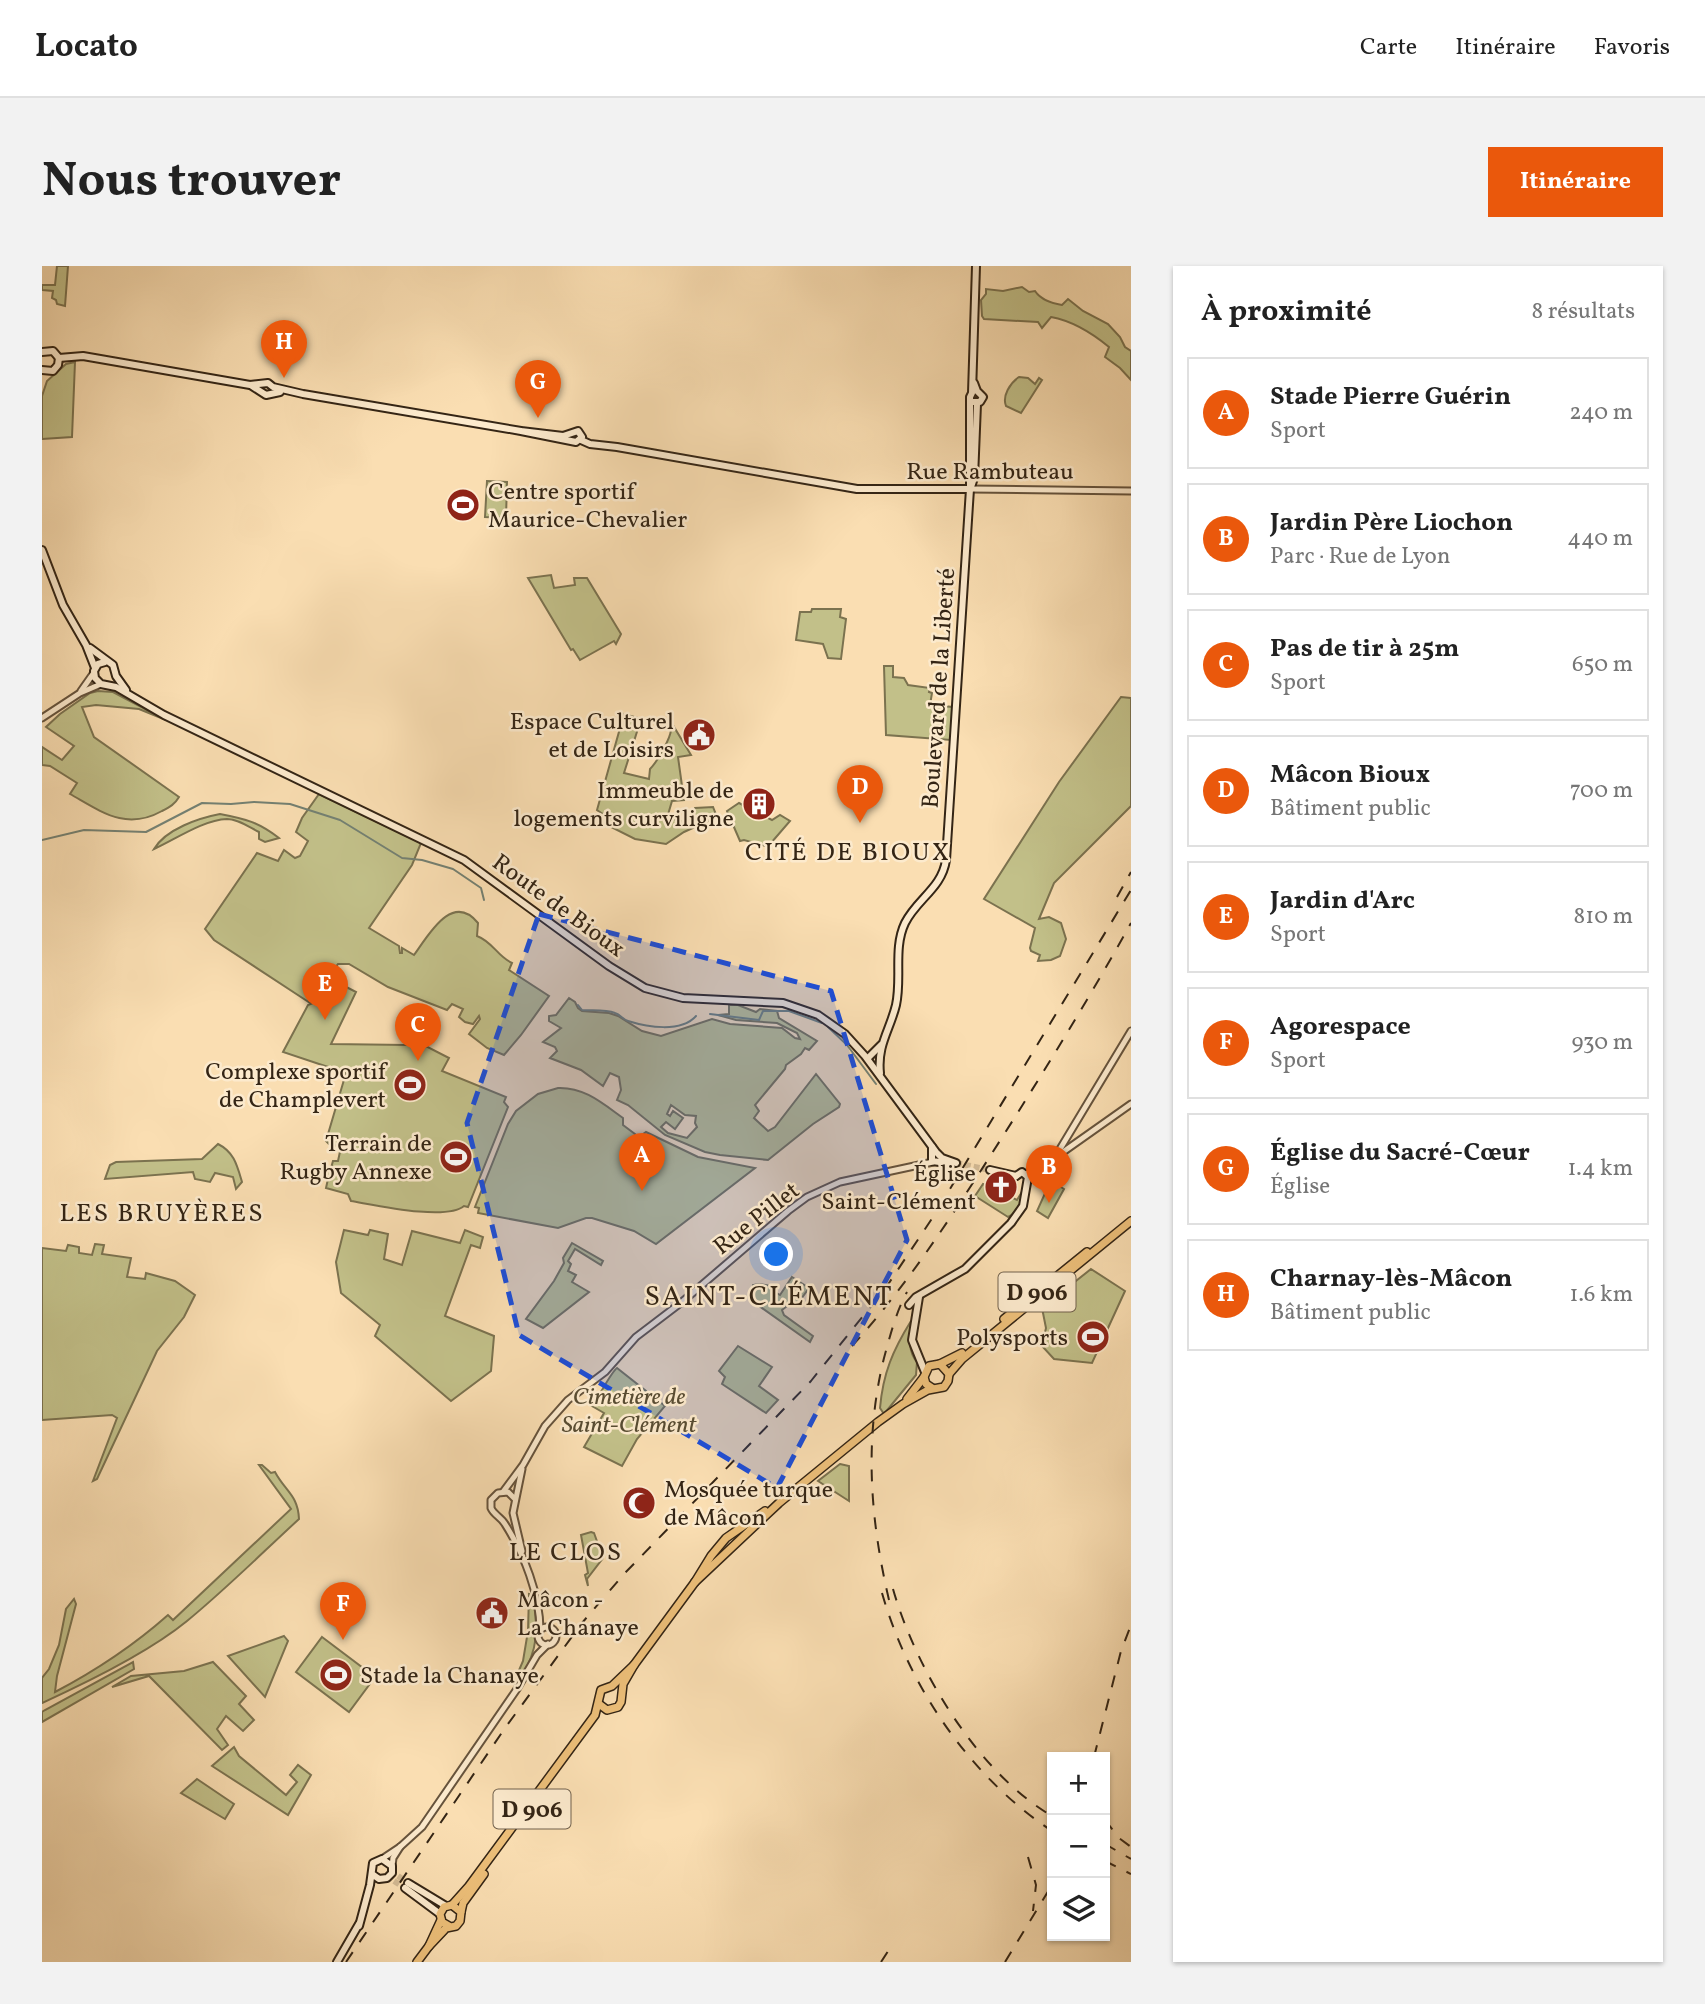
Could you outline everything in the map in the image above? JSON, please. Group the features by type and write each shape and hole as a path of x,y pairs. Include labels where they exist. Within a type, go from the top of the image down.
{"main road":[{"path":"975,392 983,397 981,401 974,402 972,376 976,266"},
{"name":"Rue Rambuteau","path":"42,352 53,351 59,358 83,356 262,388 268,383 272,390 521,431 571,437 578,431 581,438 590,444 849,488 970,489"},
{"path":"42,380 43,370 56,368 59,358"},
{"name":"Boulevard de la Liberté","path":"878,1050 896,1005 903,927 911,913 936,887 942,877 946,860 974,402"},
{"path":"958,489 971,478"},
{"path":"42,550 63,606 86,645 94,671 104,684 116,676 113,665 86,645"},
{"path":"94,671 98,664 106,662"},
{"name":"Route de Bioux","path":"116,676 133,697"},
{"name":"Route de Bioux","path":"104,684 464,860 634,983 670,996 775,1002 797,1006 827,1019 868,1059 935,1156"},
{"path":"859,1049 878,1050"},
{"path":"868,1059 878,1050"},
{"path":"878,1050 880,1075"},
{"path":"909,1305 965,1269 1003,1232 1023,1206 1025,1182 990,1170"},
{"name":"D 906","path":"937,1364 959,1356 1131,1219"},
{"name":"D 906","path":"949,1374 962,1359 1131,1219"},
{"path":"921,1295 912,1339 926,1384 932,1388"},
{"path":"909,1305 916,1310"},
{"path":"909,1305 915,1324"},
{"path":"634,1665 621,1693 620,1705 614,1710 607,1710 599,1704 599,1693 634,1665 695,1582 779,1503 902,1404 932,1388 944,1387 949,1374 937,1364 920,1358"},
{"path":"902,1404 924,1374 937,1364"},
{"path":"611,1686 621,1693"},
{"name":"D 906","path":"449,1906 521,1816 595,1715 599,1704"},
{"name":"D 906","path":"461,1912 463,1903 485,1871 592,1726 607,1710"},
{"path":"337,1962 359,1926 373,1890 390,1879 392,1868 382,1859 373,1863 373,1874 359,1926"},
{"path":"373,1874 390,1879"},
{"path":"417,1962 449,1926 456,1926 461,1912 407,1886 449,1926"},
{"path":"429,1946 441,1917 449,1906"}],"street":[{"path":"971,478 984,489"},
{"name":"Rue Rambuteau","path":"970,489 1131,491"},
{"path":"80,693 94,671"},
{"path":"42,718 80,693 104,684"},
{"path":"1025,1182 1057,1154 1131,1031"},
{"path":"1063,1145 1083,1136 1131,1104"},
{"path":"1074,1124 1083,1136"},
{"name":"Rue Pillet","path":"503,1492 523,1465 545,1426 568,1401 605,1372 636,1337 682,1302 788,1210 807,1197 840,1182 921,1165 935,1156"},
{"name":"Rue Pillet","path":"515,1499 523,1465"},
{"path":"382,1859 400,1847 426,1821 517,1689 537,1654 540,1616 523,1560 513,1513 515,1499 503,1492 494,1495 492,1510 500,1517 523,1560"},
{"path":"500,1517 513,1513"},
{"path":"537,1654 556,1637 555,1632 540,1616"},
{"path":"541,1630 549,1627"},
{"path":"540,1641 548,1644"},
{"path":"392,1868 393,1858 400,1847"}],"highlighted area":[{"path":"539,914 831,991 907,1240 777,1488 519,1335 467,1123"}],"green space":[{"path":"57,266 68,266 65,306 57,304 52,298 53,291 42,290 42,285 55,285"},
{"path":"1022,287 1029,292 1035,291 1043,299 1054,303 1062,305 1068,299 1083,311 1108,324 1131,351 1131,380 1105,357 1109,347 1089,332 1067,321 1051,317 1042,328 1038,322 984,319 981,300 986,289 1003,291"},
{"path":"75,362 72,437 42,439 42,396 47,381 66,364"},
{"path":"1019,377 1028,378 1035,384 1039,378 1042,380 1021,413 1006,406 1005,402 1008,390"},
{"path":"487,481 507,482 506,518 485,517"},
{"path":"551,575 554,588 575,585 574,578 587,578 621,634 616,644 614,641 580,660 573,649 571,650 528,578"},
{"path":"812,609 841,609 840,617 846,619 841,659 828,658 823,644 796,640 800,612 811,612"},
{"path":"884,666 893,666 893,677 904,678 908,685 930,688 930,705 953,707 951,740 886,735"},
{"path":"113,692 166,720 139,709 96,705 82,707 94,737 179,797 167,808 149,817 126,819 104,813 70,794 77,783 50,766 42,765 42,747 62,760 74,746 46,727 90,693"},
{"path":"1121,697 1131,698 1131,806 1054,883 1039,919 1049,917 1061,923 1066,939 1060,956 1038,961 1040,955 1030,948 1035,928 984,899 1059,782"},
{"path":"624,714 641,719 624,773 649,779 650,769 674,727 691,755 678,757 684,800 672,801 667,818 687,822 695,808 713,807 717,817 684,832 666,844 635,839 609,826 610,819 597,810"},
{"path":"319,794 421,843 412,865 369,928 399,946 400,953 402,948 414,955 442,920 450,914 468,914 478,923 477,936 512,963 509,970 549,996 504,1055 487,1048 469,1034 480,1019 479,1016 473,1024 465,1022 459,1017 463,1009 452,1004 447,1010 388,987 349,964 338,964 310,1003 214,940 205,929 257,853 278,861 284,850 295,858 300,856 308,841 296,832 302,818"},
{"path":"739,803 772,820 780,815 790,821 771,843 770,852 768,853 766,846 740,841 727,811"},
{"path":"220,814 251,822 279,838 265,842 259,839 259,832 227,819 199,826 154,849 175,830"},
{"name":"Complexe sportif de Champlevert","path":"331,979 356,992 331,1044 407,1045 418,1042 449,1058 442,1071 506,1097 504,1102 508,1107 468,1207 442,1212 410,1211 351,1201 348,1194 326,1188 327,1171 333,1161 338,1161 341,1147 326,1141 346,1073 283,1052 308,1005 316,1002"},
{"path":"569,998 582,1011 609,1013 642,1031 661,1036 712,1019 730,1024 782,1028 800,1039 797,1033 777,1023 736,1020 718,1015 729,1014 729,1005 738,1005 756,1012 760,1009 777,1011 779,1018 817,1041 809,1050 805,1048 786,1065 755,1105 759,1111 754,1118 768,1131 775,1127 816,1074 840,1104 768,1160 705,1152 665,1135 628,1105 617,1100 621,1090 619,1077 610,1073 603,1086 581,1070 550,1058 557,1051 555,1047 543,1042 561,1028 549,1021 549,1016 556,1015","holes":["671,1105 685,1115 696,1116 697,1127 687,1138 668,1133 661,1127 666,1122 675,1129 683,1118 673,1111 670,1116 667,1114"]},
{"path":"558,1088 576,1090 592,1097 623,1118 623,1125 639,1137 646,1132 698,1157 755,1168 656,1244 634,1231 592,1218 558,1228 478,1213 479,1208 475,1207 508,1124 516,1111 538,1094"},
{"path":"218,1144 228,1151 236,1165 242,1182 236,1189 233,1177 215,1173 210,1182 195,1179 193,1172 105,1179 110,1165 116,1162 202,1159"},
{"path":"1041,1179 1064,1189 1048,1218 1037,1211 1047,1189 1038,1184"},
{"path":"983,1184 1017,1200 1023,1190 1021,1202 1012,1215 1008,1217 975,1196"},
{"path":"344,1230 368,1235 370,1230 388,1234 384,1259 402,1265 412,1231 460,1243 465,1230 483,1237 480,1248 471,1245 445,1316 494,1336 491,1371 451,1401 375,1336 380,1325 341,1293 336,1262"},
{"path":"572,1243 603,1261 601,1265 575,1249 568,1261 571,1264 568,1271 576,1275 572,1282 589,1292 543,1328 526,1319 554,1281"},
{"path":"95,1244 104,1245 102,1254 131,1258 127,1277 145,1279 146,1273 175,1281 195,1295 184,1317 157,1351 97,1479 93,1481 117,1418 112,1415 42,1420 42,1248 66,1251 68,1245 79,1247 79,1253 92,1255"},
{"path":"1091,1269 1125,1291 1092,1363 1054,1359 1042,1346 1046,1328 1042,1308"},
{"path":"792,1277 809,1288 796,1306 791,1303 782,1310 784,1315 813,1336 810,1342 752,1301 753,1285 771,1286 773,1291 780,1295"},
{"path":"911,1321 910,1342 917,1362 916,1375 884,1414 880,1408 886,1373"},
{"path":"738,1346 772,1367 759,1386 778,1400 766,1413 722,1384 725,1377 719,1371"},
{"name":"Cimetière de Saint-Clément","path":"617,1368 665,1406 637,1439 622,1466 584,1447 604,1413 592,1406"},
{"path":"840,1464 849,1466 849,1501 818,1481"},
{"path":"259,1465 271,1473 275,1472 294,1499 299,1519 216,1596 171,1633 117,1666 42,1703 42,1678 49,1669 59,1645 66,1609 74,1599 76,1604 55,1692 114,1657 168,1615 173,1620 291,1509"},
{"path":"594,1533 603,1558 587,1579 588,1586 585,1575 588,1573 581,1535"},
{"path":"529,1594 533,1595 536,1638 521,1678 517,1675 523,1661 528,1631"},
{"path":"284,1636 288,1641 265,1697 228,1656"},
{"name":"Stade la Chanaye","path":"322,1637 375,1677 349,1712 296,1672"},
{"path":"133,1662 134,1669 42,1722 42,1712 45,1710"},
{"path":"213,1662 246,1696 239,1704 254,1720 243,1731 226,1716 217,1729 228,1745 222,1750 149,1676 112,1687 131,1676 184,1671"},
{"path":"234,1747 239,1756 286,1795 297,1782 290,1775 298,1765 311,1775 288,1815 212,1766"},
{"path":"197,1779 234,1804 225,1819 181,1793"}],"waterway":[{"path":"42,840 84,830 146,832 202,803 290,804 340,820 402,858 422,860 453,869 481,888 484,900"},
{"path":"578,1005 582,1010 611,1012 628,1021 654,1027 682,1025 696,1016"},
{"path":"710,1014 759,1020 763,1011 789,1011 822,1023"},
{"path":"828,1027 847,1045 876,1084"}],"tunnel":[{"path":"956,1163 990,1170"},
{"path":"398,1876 408,1883"},
{"path":"394,1881 405,1888"}],"railway":[{"path":"1117,897 1131,872"},
{"path":"346,1962 505,1728 582,1623 624,1574 811,1381 887,1286 933,1217 1131,890"},
{"path":"852,1346 907,1279 956,1209 1061,1043 1131,923"},
{"path":"889,1600 877,1539 872,1449 884,1358 896,1316 907,1292"},
{"path":"893,1589 917,1653 953,1717 999,1774 1051,1815"},
{"path":"882,1593 908,1662 946,1727 969,1757 995,1784 1047,1827"},
{"path":"1095,1752 1121,1651 1131,1625"},
{"path":"1110,1826 1131,1847"},
{"path":"1110,1847 1131,1859"},
{"path":"1028,1857 1036,1885 1033,1911"},
{"path":"1110,1864 1131,1874"},
{"path":"1005,1962 1047,1893"},
{"path":"881,1962 892,1945"}],"place":[{"name":"Charnay-lès-Mâcon","path":"284,378"},
{"name":"Église du Sacré-Cœur","path":"538,418"},
{"name":"Centre sportif Maurice-Chevalier","path":"463,505"},
{"name":"Espace Culturel et de Loisirs","path":"699,735"},
{"name":"Immeuble de logements curviligne","path":"759,804"},
{"name":"Mâcon Bioux","path":"860,823"},
{"name":"Jardin d'Arc","path":"325,1020"},
{"name":"Pas de tir à 25m","path":"418,1061"},
{"name":"Complexe sportif de Champlevert","path":"410,1085"},
{"name":"Terrain de Rugby Annexe","path":"456,1157"},
{"name":"Église Saint-Clément","path":"1001,1187"},
{"name":"Stade Pierre Guérin","path":"642,1191"},
{"name":"Jardin Père Liochon","path":"1049,1203"},
{"name":"Polysports","path":"1093,1337"},
{"name":"Mosquée turque de Mâcon","path":"639,1503"},
{"name":"Mâcon - La Chanaye","path":"492,1613"},
{"name":"Agorespace","path":"343,1640"},
{"name":"Stade la Chanaye","path":"336,1675"}],"district":[{"name":"CITÉ DE BIOUX","path":"848,851"},
{"name":"LES BRUYÈRES","path":"162,1212"},
{"name":"SAINT-CLÉMENT","path":"769,1295"},
{"name":"LE CLOS","path":"566,1551"}]}
